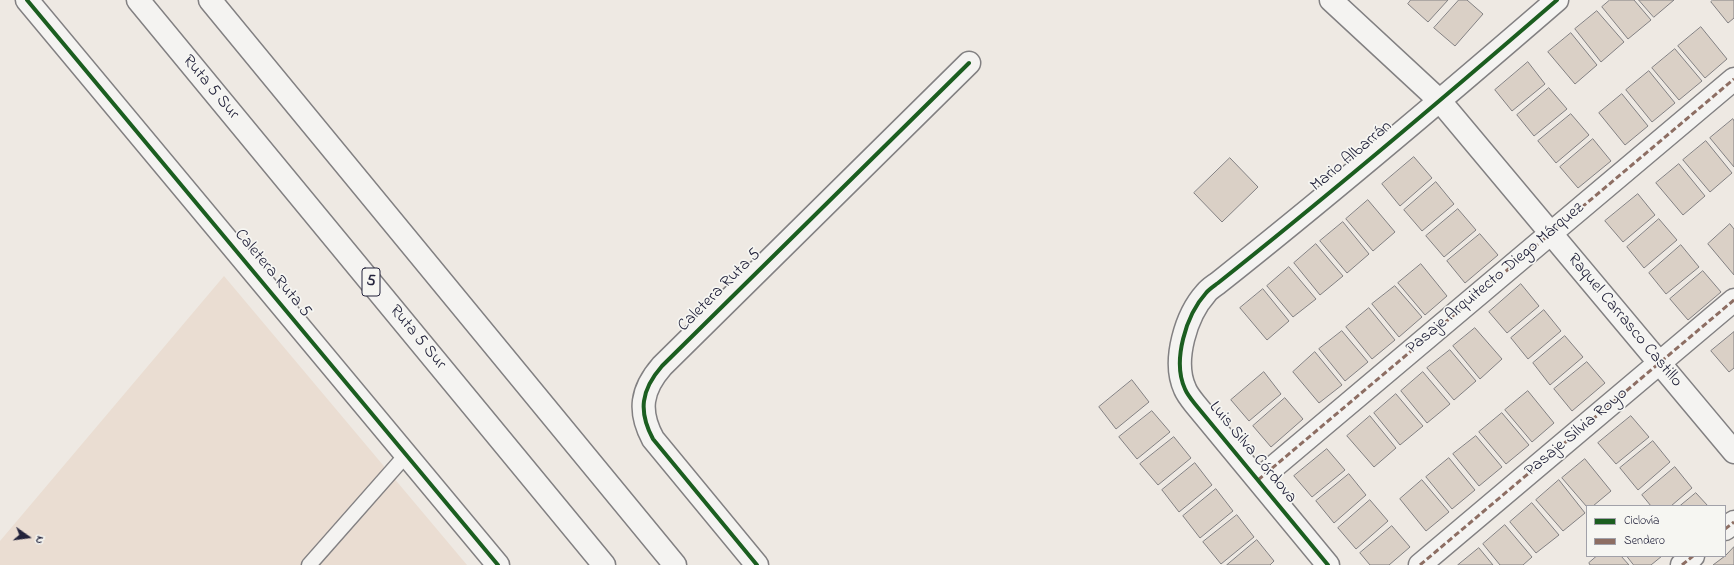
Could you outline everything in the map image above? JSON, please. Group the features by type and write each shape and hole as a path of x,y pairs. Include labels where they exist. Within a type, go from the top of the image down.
{"main road":[{"name":"Caletera Ruta 5","path":"27,0 498,565"},
{"name":"Ruta 5 Sur","path":"138,0 604,565"},
{"path":"210,0 675,565"},
{"name":"Raquel Carrasco Castillo","path":"1331,0 1440,101 1734,452"},
{"name":"Mario Albarrán","path":"1181,346 1188,320 1206,293 1440,101 1558,0"},
{"name":"Caletera Ruta 5","path":"756,565 653,439 646,427 643,414 647,387 653,376 662,366 969,63"},
{"name":"Pasaje Arquitecto Diego Márquez","path":"1258,480 1734,79"},
{"name":"Pasaje Silvia Royo","path":"1420,565 1734,300"},
{"name":"Luis Silva Córdova","path":"1181,346 1180,368 1184,388 1195,404 1328,565"},
{"path":"1726,528 1734,522"},
{"path":"1682,565 1692,557"}],"lane":[{"path":"309,565 406,455"}],"shaded area":[{"path":"224,276 467,565 0,565 0,541"}],"building":[{"path":"1411,0 1448,0 1428,22 1408,4"},
{"path":"1459,0 1467,0 1483,14 1455,46 1434,28"},
{"path":"1610,0 1634,0 1651,20 1628,39 1602,7"},
{"path":"1639,0 1674,0 1654,17"},
{"path":"1713,0 1734,0 1734,18 1728,23 1711,2"},
{"path":"1597,11 1624,42 1601,62 1575,29"},
{"path":"1701,27 1727,59 1705,78 1678,46"},
{"path":"1571,33 1597,65 1575,84 1548,52"},
{"path":"1675,49 1702,81 1679,100 1652,68"},
{"path":"1528,62 1545,84 1512,111 1495,90"},
{"path":"1649,71 1675,103 1652,122 1626,90"},
{"path":"1549,88 1567,109 1534,136 1517,115"},
{"path":"1622,94 1648,126 1625,145 1599,113"},
{"path":"1571,114 1589,135 1556,163 1538,141"},
{"path":"1733,119 1734,121 1734,167 1710,138"},
{"path":"1593,139 1611,161 1578,188 1560,167"},
{"path":"1706,141 1732,173 1710,192 1683,160"},
{"path":"1414,157 1432,178 1400,206 1382,184"},
{"path":"1230,158 1258,187 1222,222 1194,193"},
{"path":"1679,164 1705,196 1683,215 1656,183"},
{"path":"1436,182 1454,204 1422,231 1404,210"},
{"path":"1638,194 1655,215 1623,242 1605,221"},
{"path":"1368,200 1395,232 1373,251 1346,219"},
{"path":"1458,209 1476,230 1444,257 1426,236"},
{"path":"1659,219 1677,240 1644,268 1627,247"},
{"path":"1343,222 1369,254 1347,273 1320,241"},
{"path":"1730,224 1734,229 1734,275 1708,244"},
{"path":"1480,234 1498,255 1465,283 1447,261"},
{"path":"1316,244 1343,276 1320,295 1294,263"},
{"path":"1681,245 1699,267 1666,294 1649,273"},
{"path":"1421,264 1447,296 1425,315 1398,283"},
{"path":"1289,267 1316,299 1293,317 1267,286"},
{"path":"1703,271 1721,292 1688,320 1670,299"},
{"path":"1521,284 1539,306 1507,333 1489,312"},
{"path":"1395,286 1422,317 1399,337 1372,304"},
{"path":"1263,289 1289,321 1267,340 1240,308"},
{"path":"1369,308 1395,340 1372,359 1346,327"},
{"path":"1544,310 1561,331 1528,359 1511,338"},
{"path":"1475,328 1502,359 1480,379 1453,346"},
{"path":"1342,331 1368,362 1345,381 1319,349"},
{"path":"1734,332 1734,368 1729,372 1711,351"},
{"path":"1565,336 1583,357 1550,385 1533,363"},
{"path":"1450,350 1476,381 1454,400 1427,368"},
{"path":"1315,352 1342,385 1319,403 1293,372"},
{"path":"1587,362 1605,383 1572,411 1554,389"},
{"path":"1264,372 1281,394 1249,421 1231,400"},
{"path":"1423,372 1450,404 1427,423 1401,391"},
{"path":"1132,380 1149,402 1116,429 1099,407"},
{"path":"1528,391 1554,423 1532,442 1505,410"},
{"path":"1396,394 1423,426 1400,445 1374,413"},
{"path":"1285,398 1303,419 1271,447 1253,426"},
{"path":"1152,411 1170,432 1137,459 1119,437"},
{"path":"1502,413 1529,445 1506,464 1479,432"},
{"path":"1370,416 1396,448 1374,467 1347,436"},
{"path":"1631,416 1649,437 1616,464 1598,443"},
{"path":"1476,436 1502,467 1479,486 1453,454"},
{"path":"1174,437 1191,458 1158,485 1140,464"},
{"path":"1653,441 1670,462 1638,490 1620,468"},
{"path":"1327,449 1345,470 1312,497 1294,476"},
{"path":"1449,458 1475,490 1452,509 1426,477"},
{"path":"1585,459 1611,491 1594,505 1586,506 1562,478"},
{"path":"1195,463 1212,485 1179,512 1162,490"},
{"path":"1675,467 1692,488 1672,505 1650,505 1642,495"},
{"path":"1349,474 1366,495 1334,523 1316,501"},
{"path":"1422,480 1449,512 1426,531 1400,499"},
{"path":"1559,480 1585,513 1563,531 1536,500"},
{"path":"1216,489 1233,511 1200,538 1183,516"},
{"path":"1696,493 1707,505 1681,505"},
{"path":"1370,500 1388,521 1356,549 1338,528"},
{"path":"1532,503 1559,535 1536,553 1510,522"},
{"path":"1237,515 1254,537 1221,564 1203,542"},
{"path":"1505,525 1532,557 1523,565 1500,565 1483,544"},
{"path":"1392,526 1410,547 1389,565 1370,565 1360,553"},
{"path":"1257,540 1274,561 1270,565 1227,565"},
{"path":"1734,547 1734,565 1713,565 1724,557 1726,557 1726,555"},
{"path":"1479,548 1493,565 1458,565"},
{"path":"1596,557 1622,557 1629,565 1590,565 1589,563"},
{"path":"1628,557 1661,557 1651,565 1634,565"}],"marked path":[{"path":"1258,480 1734,79"},
{"path":"1420,565 1734,300"},
{"path":"1726,528 1734,522"},
{"path":"1682,565 1692,557"}],"cycle path":[{"path":"27,0 498,565"},
{"path":"1328,565 1187,393 1181,378 1180,365 1183,339 1192,313 1209,290 1347,178 1557,0"},
{"path":"757,565 653,439 645,419 644,401 646,392 655,375 662,366 969,63"}]}
